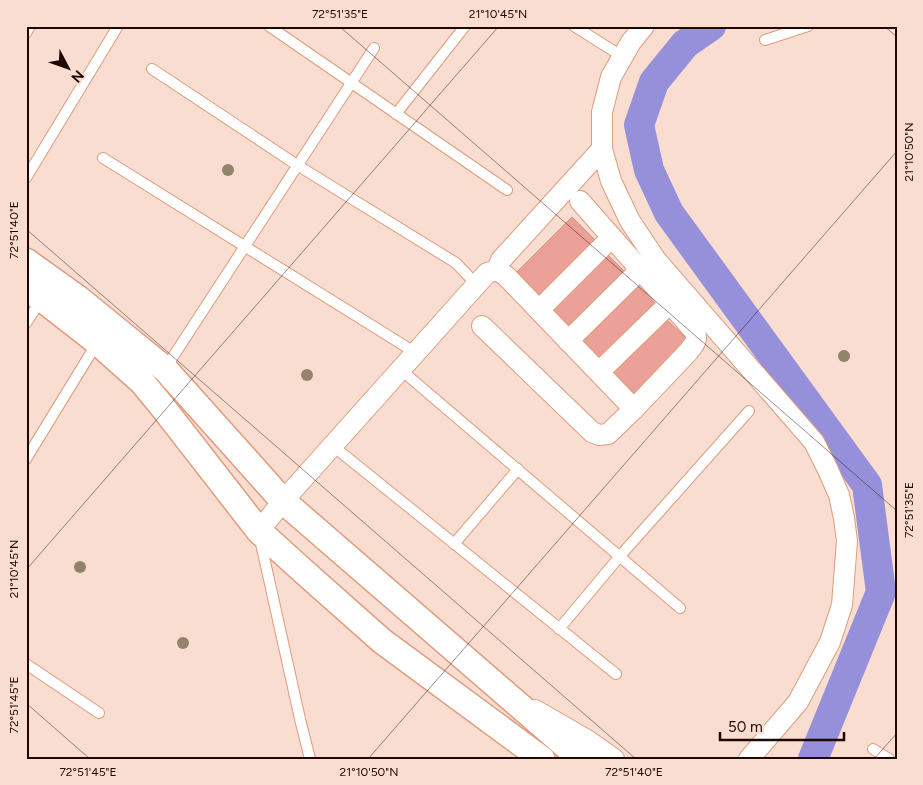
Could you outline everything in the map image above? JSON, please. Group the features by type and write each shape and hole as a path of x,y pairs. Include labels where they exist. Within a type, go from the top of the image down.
{"street":[{"path":"644,26 631,42 611,78 602,112 602,149 611,181 630,221 651,252 702,314 814,442 839,495 844,518 847,541 842,605 830,642 798,702 749,759"},
{"path":"497,270 501,260 602,149"},
{"path":"482,326 592,432 599,435 608,434 634,409 695,343 697,338 695,332 580,200"},
{"path":"539,310 612,237"},
{"path":"26,261 79,299 165,369 283,501 582,759"},
{"path":"568,341 640,269"},
{"path":"259,531 283,501 476,284 487,273 497,270"},
{"path":"497,270 506,276 634,409"},
{"path":"34,294 97,342 142,382 259,531 382,641 542,759"},
{"path":"599,372 670,303"},
{"path":"382,641 408,610"},
{"path":"502,690 587,740 614,759"}],"lane":[{"path":"26,33 30,26"},
{"path":"26,178 118,26"},
{"path":"269,26 508,190"},
{"path":"396,114 465,26"},
{"path":"574,26 623,56"},
{"path":"765,40 808,26"},
{"path":"165,369 374,48"},
{"path":"152,69 297,165 456,263 476,284"},
{"path":"104,158 416,353"},
{"path":"26,323 34,294"},
{"path":"26,459 97,342"},
{"path":"401,370 680,608"},
{"path":"559,629 620,556 750,411"},
{"path":"333,446 616,674"},
{"path":"454,544 518,469"},
{"path":"259,531 310,759"},
{"path":"26,664 99,713"},
{"path":"873,749 889,759"}],"building":[{"path":"572,217 596,241 539,298 515,274"},
{"path":"605,252 629,276 571,333 548,309"},
{"path":"635,283 658,307 601,364 577,340"},
{"path":"666,319 690,342 633,399 609,375"}],"waterway":[{"path":"711,26 685,44 654,82 639,125 649,170 669,213 867,485 881,592 813,759"}]}
